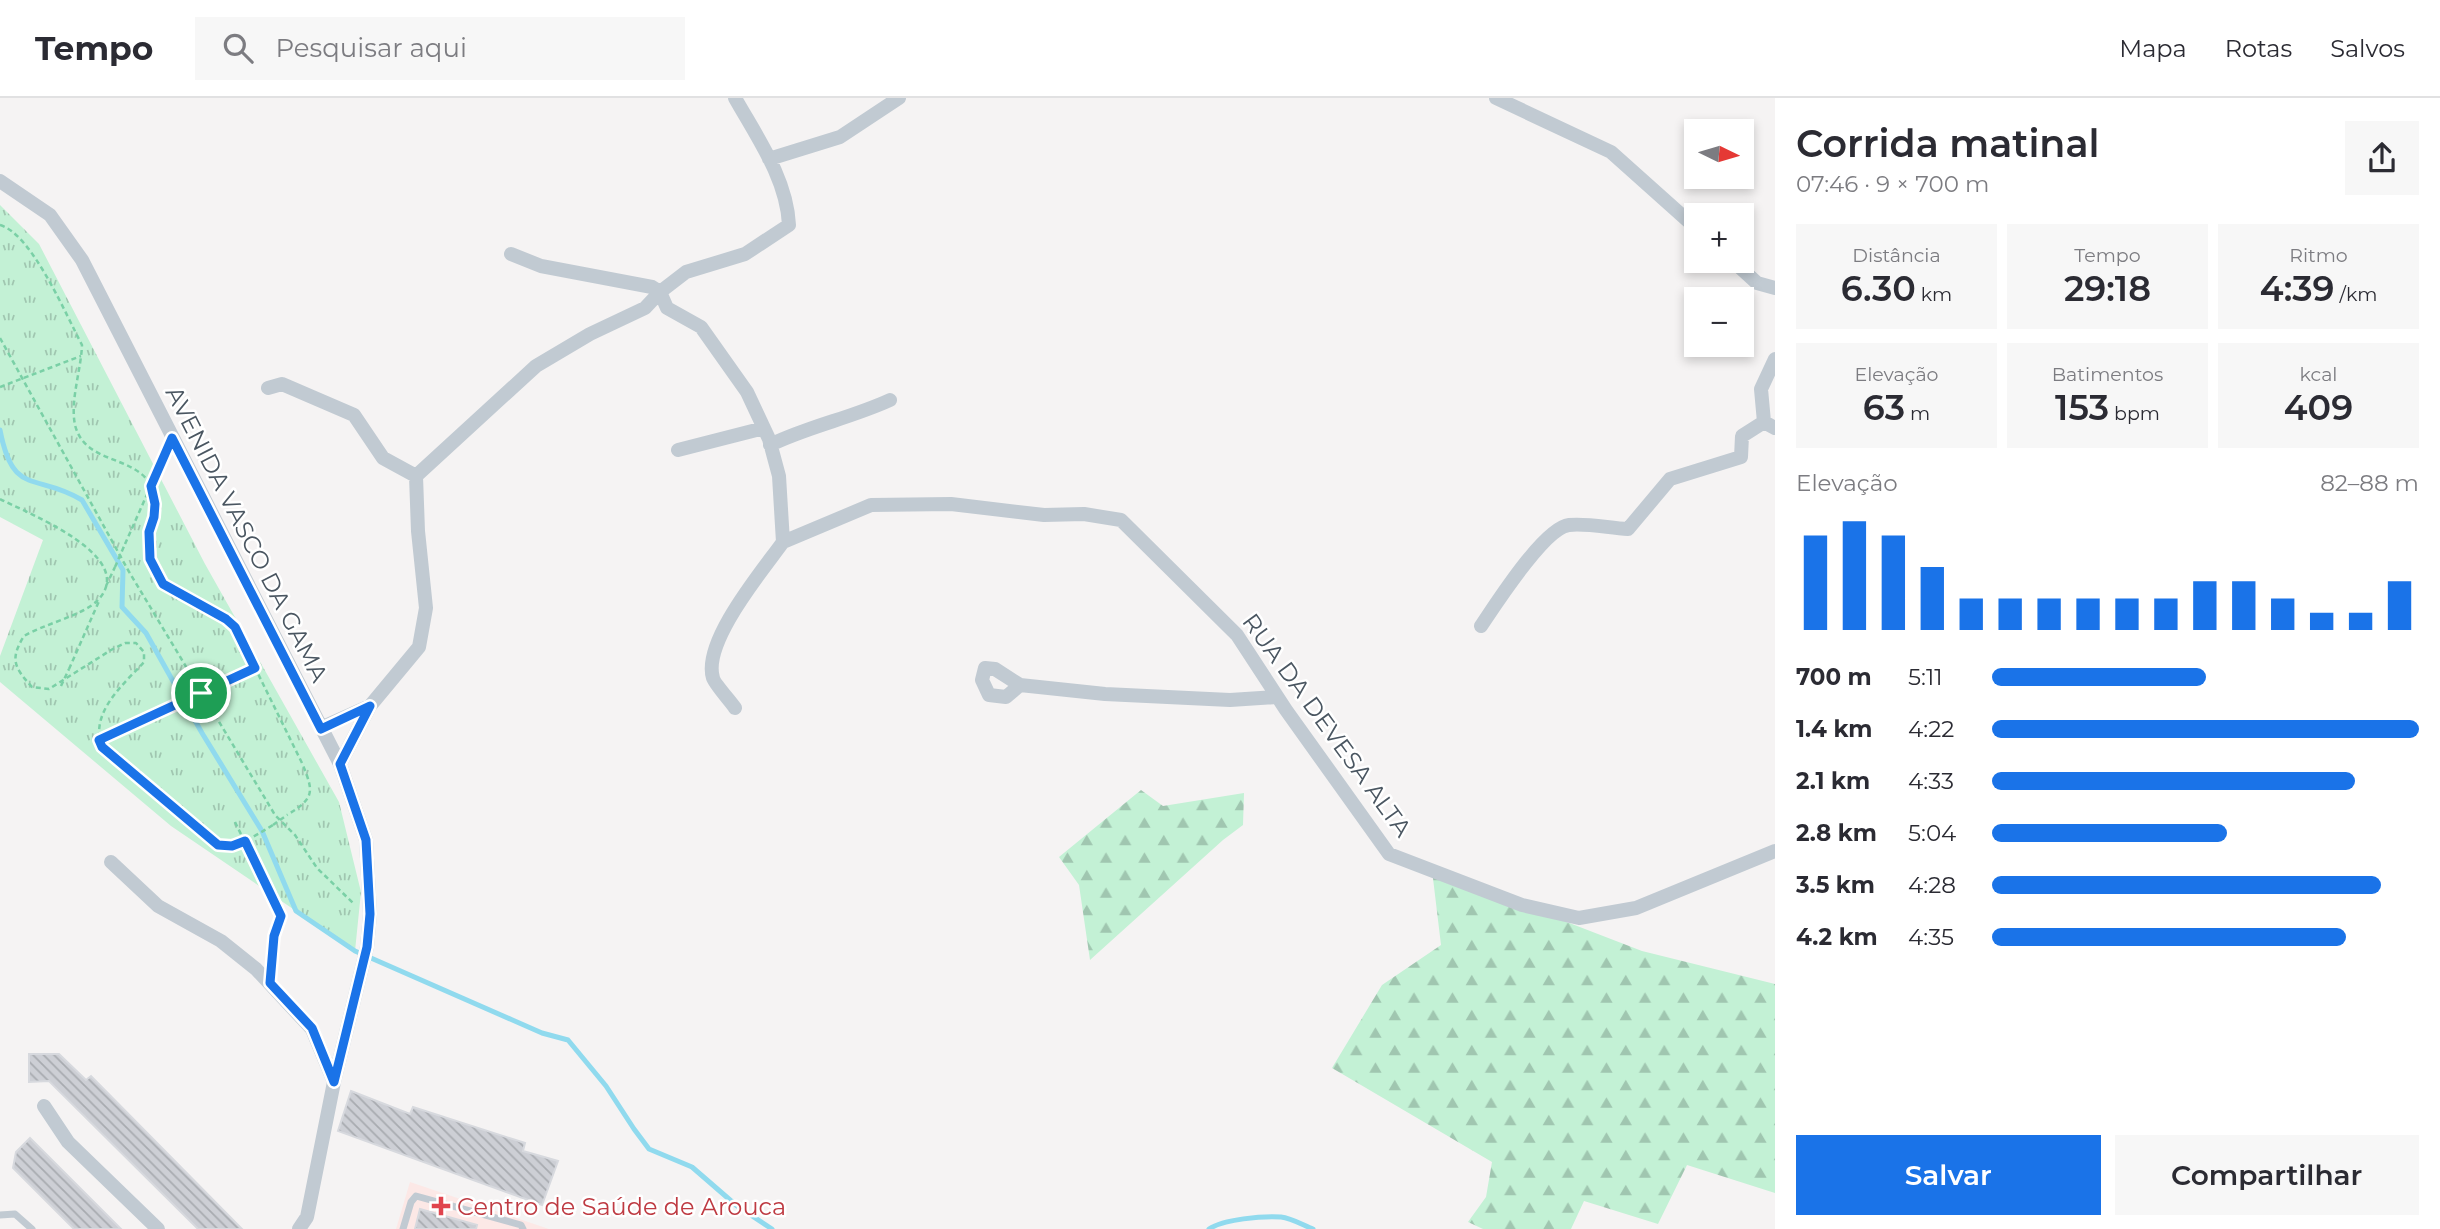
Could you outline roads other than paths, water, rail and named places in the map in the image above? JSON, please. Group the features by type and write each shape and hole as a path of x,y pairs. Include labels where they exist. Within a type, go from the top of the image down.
{"street":[{"path":"340,764 370,706 419,647 426,608 418,531 416,476 536,366 590,334 645,308 660,292 686,272 745,254 789,225 788,210 769,159 735,98"},
{"path":"769,159 840,137 899,98"},
{"path":"1496,98 1611,152 1684,217"},
{"name":"AVENIDA VASCO DA GAMA","path":"0,181 50,215 82,260 340,764 366,840 370,914 367,947 334,1082 307,1217 299,1229"},
{"path":"510,254 541,266 652,287 660,292 667,308 701,327 747,392 764,428 779,476 783,542 738,604 721,635 712,662 713,680 735,708"},
{"path":"1746,273 1757,283 1775,288"},
{"path":"1481,626 1546,538 1566,525 1628,529 1670,480 1741,457 1742,436 1769,425 1761,389 1775,359"},
{"path":"268,388 282,384 354,415 383,458 416,476"},
{"path":"770,445 800,432 872,409 890,400"},
{"path":"678,450 764,428"},
{"name":"RUA DA DEVESA ALTA","path":"783,542 871,505 951,504 1044,515 1084,514 1121,520 1237,635 1277,697 1389,854 1522,905 1579,918 1636,908 1775,851"},
{"path":"1020,685 1153,697 1230,700 1277,697"},
{"path":"321,729 370,706"},
{"path":"111,862 158,906 221,941 256,969 312,1028 334,1082"},
{"path":"44,1106 68,1142 158,1229"}],"lane":[{"path":"403,1229 411,1202 416,1196 521,1225 523,1229"},
{"path":"0,1215 16,1214 32,1229"}],"waterway":[{"path":"0,430 5,451 20,475 82,500 123,570 122,607 146,633 202,733 262,831 296,911 355,951 542,1033 568,1040 606,1086 649,1149 692,1167 737,1206 772,1229"},
{"path":"1209,1229 1233,1221 1273,1217 1289,1219 1313,1229"}],"place":[{"name":"Centro de Saúde de Arouca","path":"441,1206"}]}
